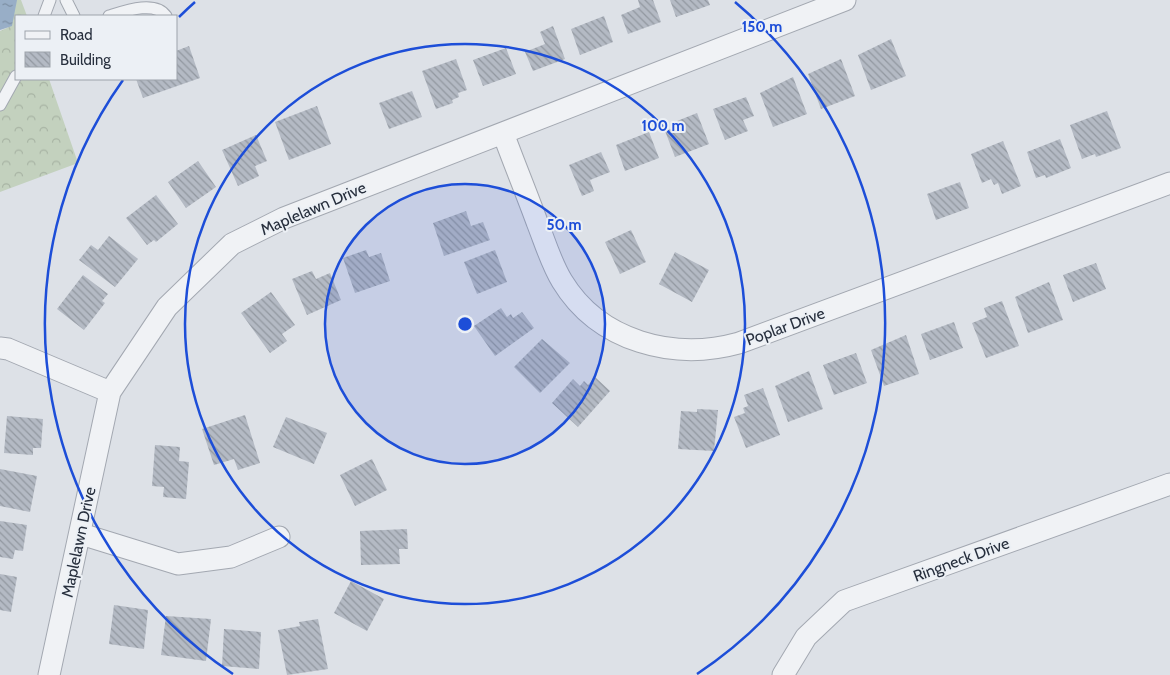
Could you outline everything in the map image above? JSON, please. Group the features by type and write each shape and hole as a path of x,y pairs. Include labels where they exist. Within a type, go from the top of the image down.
{"street":[{"name":"Maplelawn Drive","path":"49,675 81,534 110,392 167,307 232,244 284,218 846,0"},
{"name":"Poplar Drive","path":"503,133 552,261 571,293 595,317 609,327 635,340 668,349 704,350 739,343 1170,183"},
{"path":"0,348 8,349 110,392"},
{"name":"Ringneck Drive","path":"783,675 806,637 844,601 1170,484"},
{"path":"81,534 178,564 231,557 279,537"}],"lane":[{"path":"44,15 50,0"},
{"path":"66,0 74,15"},
{"path":"112,15 146,5 163,12 165,15"},
{"path":"0,106 15,78"}],"green space":[{"path":"15,0 21,0 27,15 15,15 15,80 49,80 78,163 0,192 0,31 9,27"}],"water":[{"path":"0,0 17,0 12,26 0,30"}],"building":[{"path":"638,0 653,0 661,22 628,34 621,15 640,7"},
{"path":"670,0 708,0 710,5 676,17"},
{"path":"604,16 613,42 580,55 571,29"},
{"path":"553,26 565,59 533,71 525,52 545,44 540,32"},
{"path":"891,39 906,76 871,90 858,55"},
{"path":"189,46 200,78 143,98 136,80 178,80 178,50"},
{"path":"506,48 516,74 483,86 473,60"},
{"path":"456,59 467,90 458,93 459,97 452,100 453,103 436,109 422,71"},
{"path":"841,59 855,96 821,109 808,74"},
{"path":"793,77 807,114 773,127 760,93"},
{"path":"412,91 422,117 389,129 379,103"},
{"path":"746,97 754,116 743,120 748,131 725,140 713,109"},
{"path":"317,106 331,144 289,160 275,122"},
{"path":"1107,111 1121,148 1096,157 1095,154 1082,159 1070,125"},
{"path":"697,113 709,144 675,157 665,131 674,128 672,123"},
{"path":"649,132 659,158 625,171 616,145"},
{"path":"256,135 267,161 255,166 259,176 238,186 222,150"},
{"path":"1060,139 1071,168 1046,178 1045,175 1036,178 1027,152"},
{"path":"1003,141 1021,186 1002,194 998,183 994,185 991,179 982,183 971,154"},
{"path":"601,152 610,172 590,180 594,191 582,196 569,165"},
{"path":"198,161 216,187 186,208 168,182"},
{"path":"960,182 969,208 936,220 927,194"},
{"path":"156,195 178,224 156,242 154,240 147,245 126,218"},
{"path":"466,211 471,226 483,222 490,240 444,256 433,223"},
{"path":"631,230 646,262 620,274 605,242"},
{"path":"109,236 138,259 115,287 79,260 91,245 98,250"},
{"path":"366,250 369,257 381,253 390,281 355,293 343,258"},
{"path":"495,250 507,282 477,294 464,262"},
{"path":"675,252 709,270 692,302 659,284"},
{"path":"1096,263 1106,289 1073,302 1063,275"},
{"path":"312,271 316,279 330,273 341,300 307,315 292,279"},
{"path":"83,275 108,294 102,301 105,303 84,330 57,309"},
{"path":"1049,282 1063,320 1028,333 1015,297"},
{"path":"271,292 295,325 282,334 287,341 270,353 241,313"},
{"path":"1002,301 1019,346 986,358 972,323 987,317 984,308"},
{"path":"501,308 507,317 511,314 513,318 522,312 534,328 495,356 474,326"},
{"path":"954,322 963,348 930,360 921,334"},
{"path":"906,335 919,374 884,386 871,350"},
{"path":"542,339 570,363 540,393 514,367"},
{"path":"856,353 867,383 834,395 823,365"},
{"path":"809,371 823,409 788,422 775,386"},
{"path":"595,377 610,391 578,427 552,403 573,379 580,386 584,381 588,385"},
{"path":"763,388 780,435 746,448 734,417 745,413 743,408 748,406 744,395"},
{"path":"697,409 718,410 714,451 678,449 681,411 697,412"},
{"path":"245,415 260,463 238,470 234,459 214,465 202,429"},
{"path":"7,416 43,419 41,448 33,448 33,455 4,453"},
{"path":"286,417 327,433 314,464 273,447"},
{"path":"155,445 180,447 179,461 189,462 186,499 163,497 164,487 152,486"},
{"path":"372,459 387,490 355,506 340,475"},
{"path":"0,469 37,476 30,512 0,506"},
{"path":"0,521 27,525 23,551 15,550 13,559 0,557"},
{"path":"407,529 408,549 399,549 400,564 361,565 360,531"},
{"path":"0,574 17,577 11,612 0,610"},
{"path":"351,581 384,599 367,631 334,613"},
{"path":"114,605 148,610 144,649 109,644"},
{"path":"166,616 211,619 206,661 161,655"},
{"path":"318,619 328,669 287,675 278,630 300,626 299,622"},
{"path":"224,629 261,632 259,669 222,666"}]}
